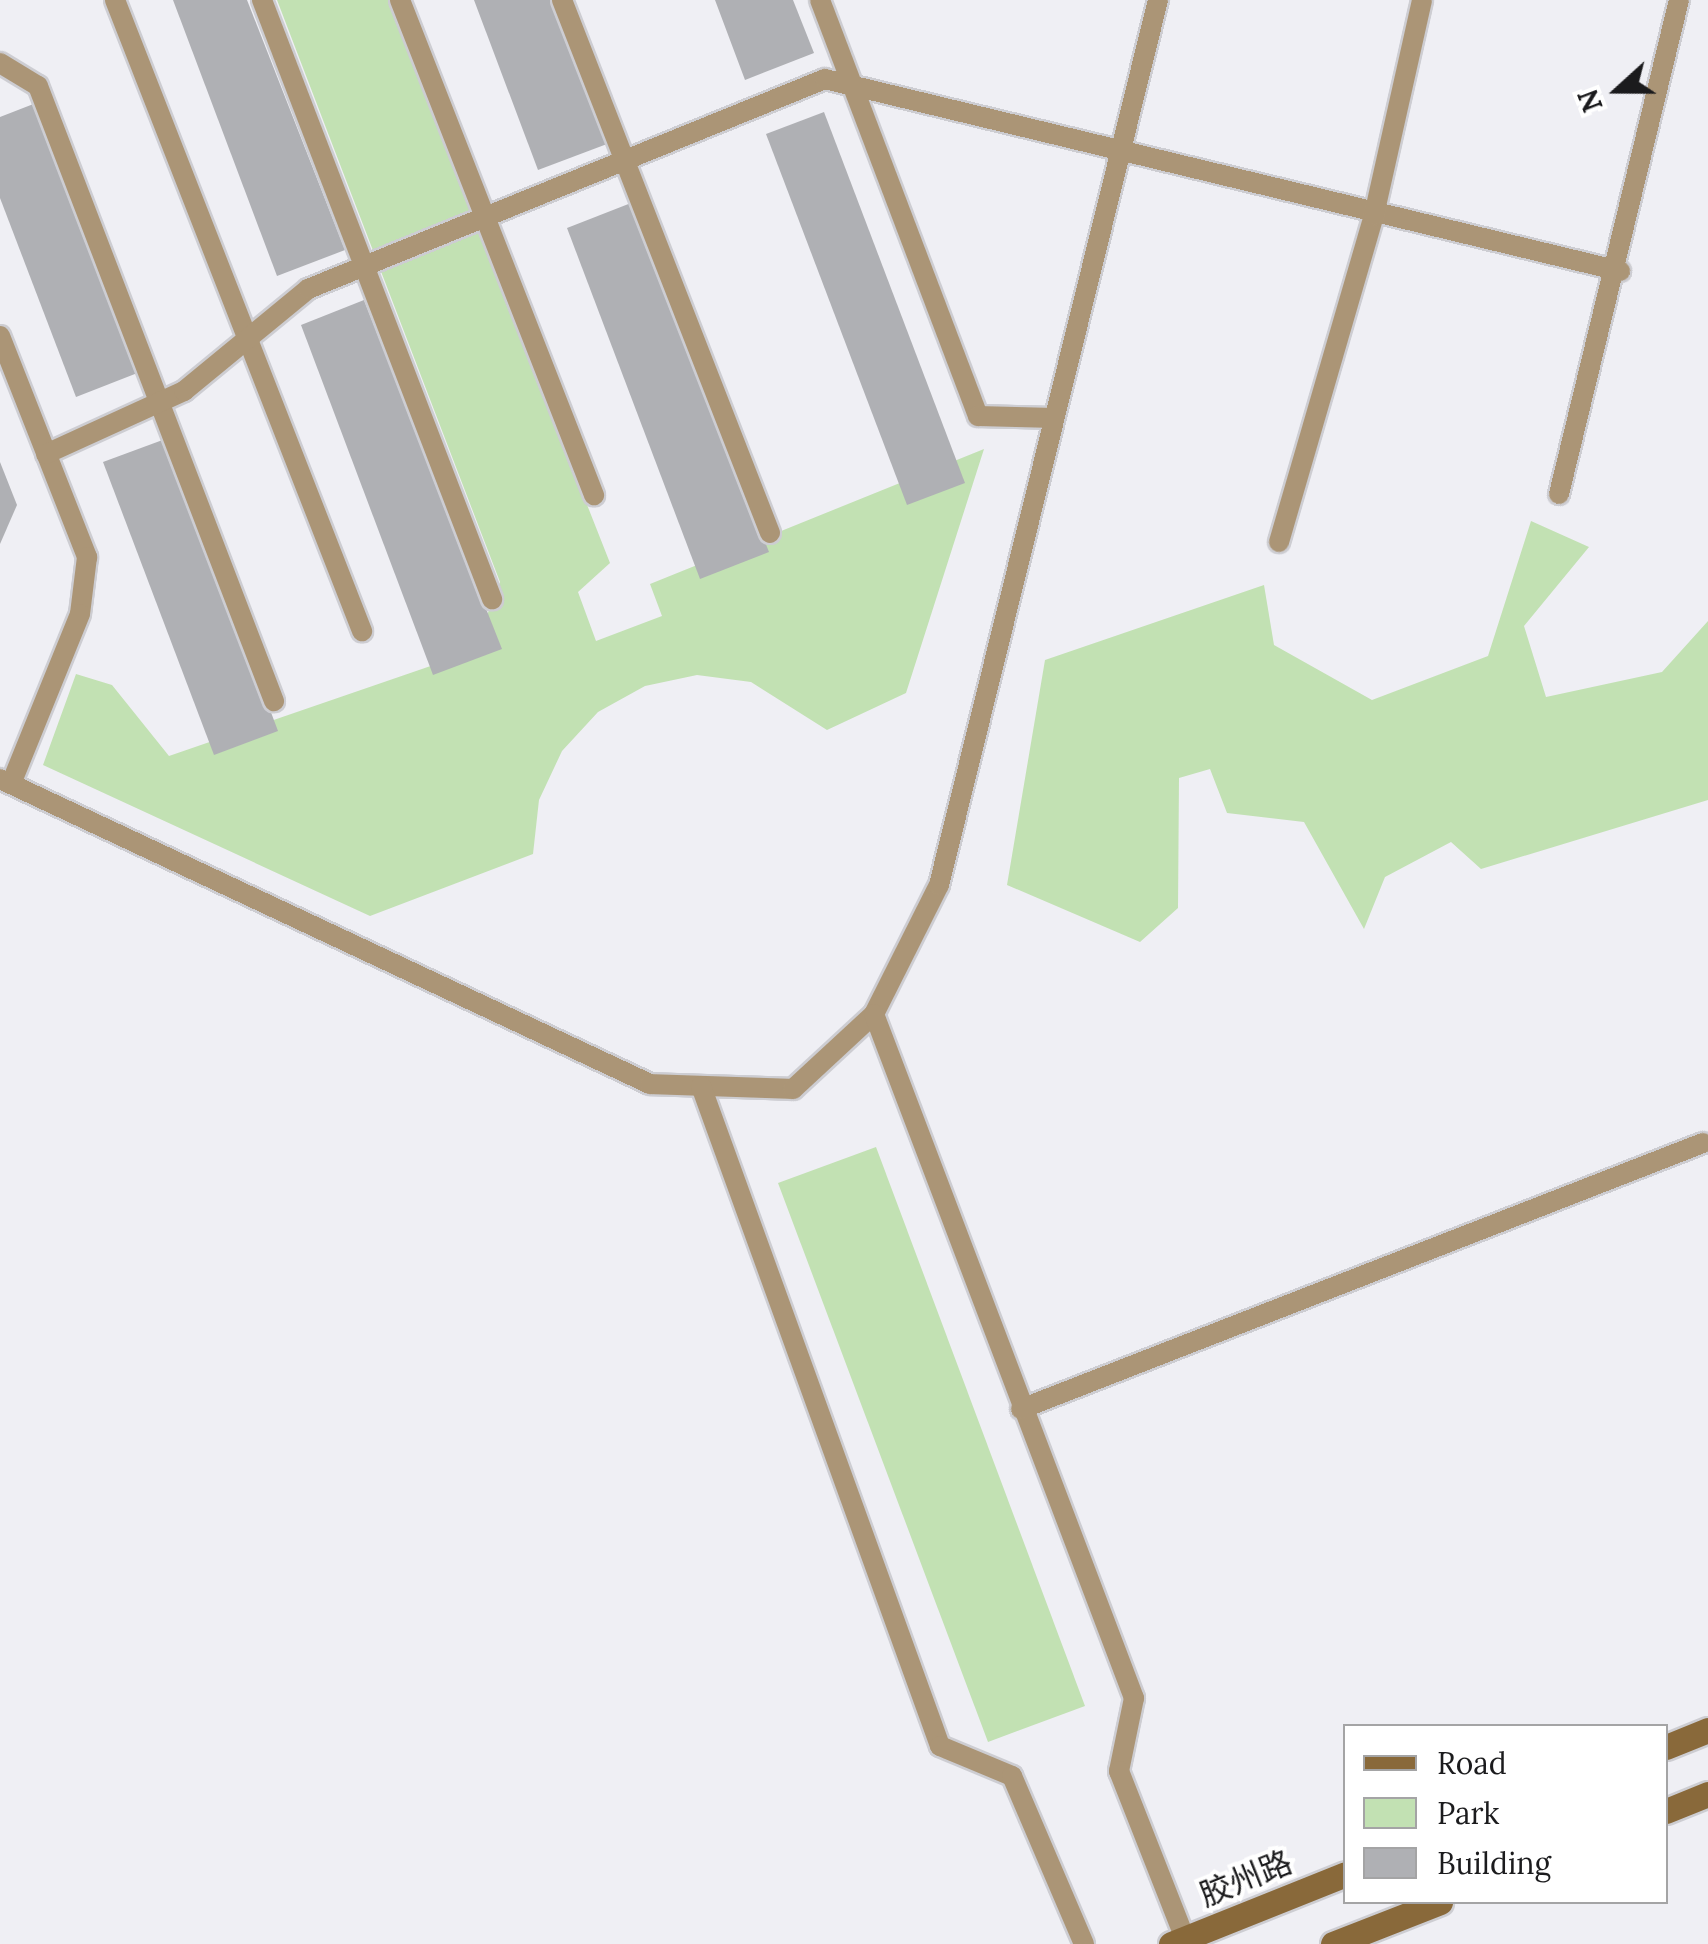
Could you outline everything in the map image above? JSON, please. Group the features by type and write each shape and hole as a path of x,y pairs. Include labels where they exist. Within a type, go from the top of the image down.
{"main road":[{"path":"1668,1746 1708,1730"},
{"path":"1668,1810 1708,1794"},
{"name":"胶州路","path":"1181,1942 1343,1875"},
{"path":"1333,1944 1435,1904"}],"lane":[{"path":"115,0 362,631"},
{"path":"262,0 492,598"},
{"path":"400,0 594,495"},
{"path":"562,0 770,532"},
{"path":"820,0 978,416 1054,418"},
{"path":"0,336 87,557 80,614 5,781 650,1084 793,1089 874,1014 938,885 1158,0"},
{"path":"1279,542 1374,215 1422,0"},
{"path":"1559,494 1620,271 1679,0"},
{"path":"0,62 38,86 274,701"},
{"path":"46,454 159,402 308,289 825,79 1119,157 1620,271"},
{"path":"874,1014 1134,1698 1120,1772 1181,1942"},
{"path":"700,1086 940,1746 1012,1776 1084,1944"},
{"path":"1021,1409 1703,1143"}],"green space":[{"path":"277,0 388,0 610,563 578,592 596,641 662,616 650,584 984,449 906,693 827,730 751,682 697,675 645,686 598,712 562,751 539,800 533,854 370,916 43,765 76,674 112,685 169,756 451,659 484,623 500,582"},
{"path":"1531,521 1589,547 1524,626 1546,697 1662,672 1708,621 1708,800 1481,869 1451,842 1385,877 1364,929 1304,822 1227,813 1210,769 1179,778 1178,908 1140,942 1007,885 1045,660 1264,585 1274,645 1372,700 1488,656"},
{"path":"876,1147 1085,1706 988,1742 778,1183"}],"building":[{"path":"173,0 247,0 345,250 277,276"},
{"path":"474,0 550,0 607,144 538,170"},
{"path":"715,0 793,0 814,53 745,80"},
{"path":"36,103 140,372 76,397 0,198 0,117"},
{"path":"824,112 965,483 907,505 766,134"},
{"path":"631,203 769,552 700,579 567,228"},
{"path":"364,300 502,649 433,675 301,325"},
{"path":"168,438 278,731 214,755 103,462"},
{"path":"0,462 17,505 0,544"}]}
